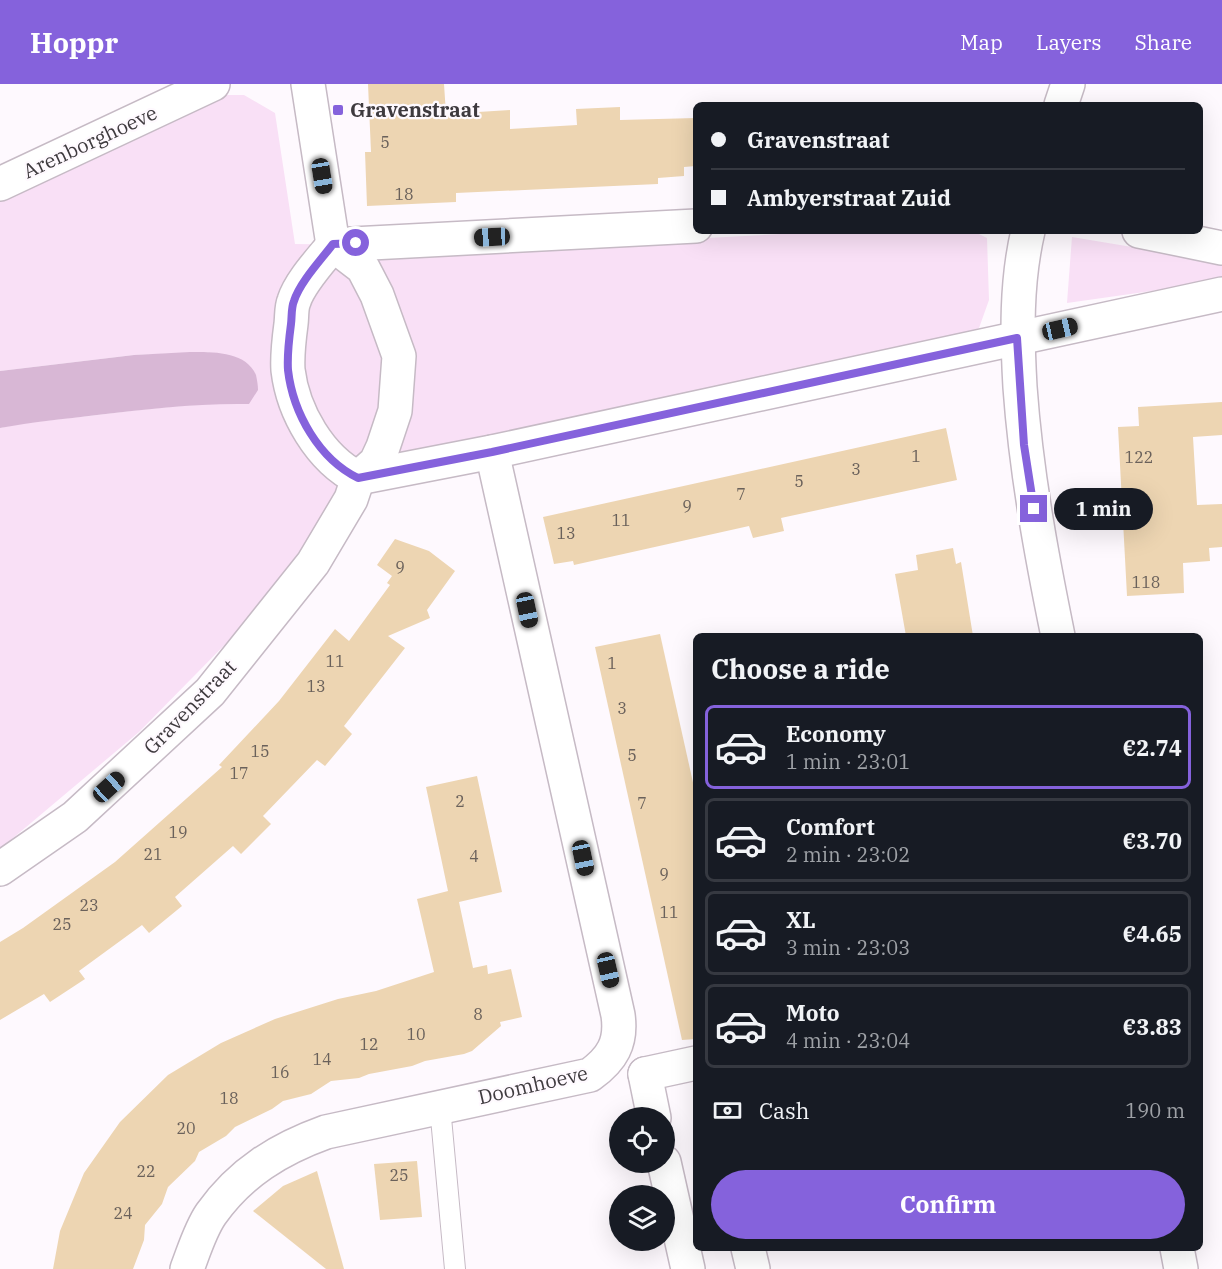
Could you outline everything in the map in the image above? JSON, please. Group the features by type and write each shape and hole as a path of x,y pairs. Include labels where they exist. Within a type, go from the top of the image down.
{"street":[{"name":"Arenborghoeve","path":"0,184 213,84"},
{"path":"308,84 333,244 310,274 294,301 288,346 288,371 302,420 329,457 348,473 358,478 492,452 1222,294"},
{"path":"1062,102 1068,84"},
{"path":"333,244 693,226"},
{"path":"1028,234 1017,338 1024,445 1039,544 1057,633"},
{"path":"1154,234 1222,248"},
{"name":"Gravenstraat","path":"0,869 75,817 210,692 313,563 351,499 358,478 376,462 395,411 399,356 377,295 363,268 333,244"},
{"path":"492,452 618,1015 620,1031 615,1046 645,1074 652,1107"},
{"name":"Doomhoeve","path":"187,1269 210,1215 233,1188 264,1161 294,1143 326,1132 590,1075 605,1064 615,1046"},
{"path":"645,1074 693,1064"},
{"path":"668,1173 686,1216 688,1269"},
{"path":"749,1251 753,1269"},
{"path":"1178,1251 1181,1269"}],"lane":[{"path":"440,1107 455,1269"}],"shaded area":[{"path":"210,95 244,95 275,113 295,244 536,247 781,234 979,234 987,238 989,300 979,328 951,342 407,462 324,518 250,619 139,732 0,849 0,428 154,409 249,403 208,352 134,355 0,371 0,188"},
{"path":"1072,237 1222,262 1222,281 1067,303"},
{"path":"190,352 228,354 245,361 256,375 258,390 249,404 211,404 154,409 0,428 0,371 134,355"}],"building":[{"path":"368,84 444,84 446,114 510,110 510,129 577,125 576,109 620,107 620,120 693,118 693,166 684,167 684,176 658,178 658,184 456,193 456,202 367,206 365,152 371,152"},
{"path":"1222,402 1222,435 1193,437 1197,505 1222,504 1222,547 1209,548 1210,561 1183,563 1184,593 1127,596 1118,427 1139,426 1138,407"},
{"path":"946,428 957,480 781,518 784,531 753,538 749,526 574,565 573,561 554,564 543,517"},
{"path":"395,539 429,551 455,571 427,610 430,618 388,636 405,648 344,726 352,734 325,766 317,760 263,816 271,824 241,854 233,846 175,897 182,906 149,933 142,925 79,971 85,979 50,1002 44,994 0,1020 0,942 115,862 222,767 219,765 279,701 335,629 349,641 390,585 387,583 392,576 377,565"},
{"path":"953,548 956,564 961,562 973,633 905,633 895,574 918,570 916,555"},
{"path":"660,634 693,782 693,1039 682,1040 595,647"},
{"path":"477,776 502,892 459,902 473,968 487,965 488,974 511,969 522,1017 500,1022 501,1026 472,1051 464,1054 425,1061 359,1078 331,1081 311,1094 283,1101 235,1127 226,1136 199,1152 195,1161 168,1187 162,1204 145,1225 144,1240 133,1269 53,1269 60,1231 84,1173 120,1122 168,1075 221,1043 275,1019 434,972 417,899 448,891 426,787"},
{"path":"417,1161 422,1217 380,1220 374,1164"},
{"path":"317,1171 344,1269 326,1269 253,1211 283,1186"}],"place":[{"name":"Gravenstraat","path":"338,110"}],"route":[{"path":"356,243 333,244 310,274 294,301 288,346 288,371 302,420 329,457 348,473 358,478 492,452 1017,338 1024,445 1034,509"}]}
